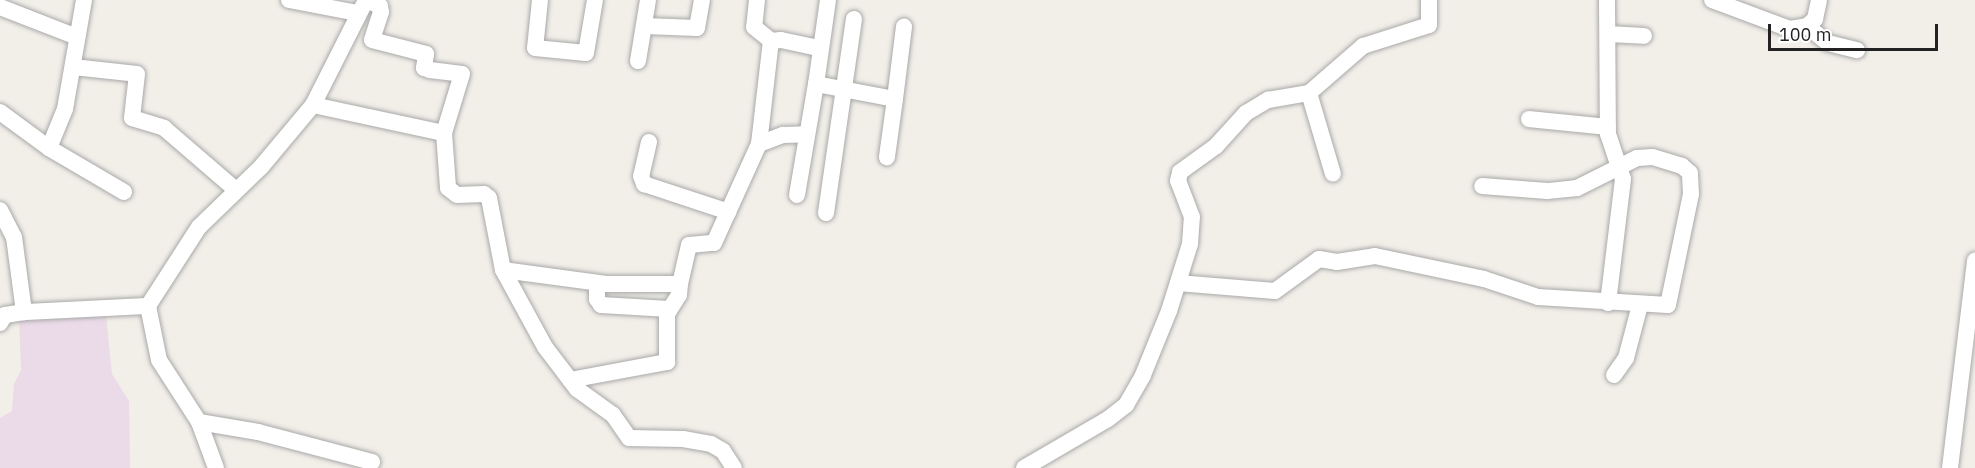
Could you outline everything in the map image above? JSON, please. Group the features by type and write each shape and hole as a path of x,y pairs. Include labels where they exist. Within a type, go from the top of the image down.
{"street":[{"path":"49,148 65,109 84,0"},
{"path":"289,0 380,6 381,12 372,40 426,54 424,68 462,74 444,133 448,188 457,195 489,198 503,270 545,346 577,389 613,415 629,438 683,439 711,444 723,451 734,468"},
{"path":"540,0 536,48 586,53 596,0"},
{"path":"638,61 648,0"},
{"path":"644,26 697,28 702,0"},
{"path":"757,0 754,27 771,41 820,48"},
{"path":"797,195 828,0"},
{"path":"1024,468 1075,440 1126,405 1143,375 1178,284 1192,228 1190,209 1178,181 1180,172 1221,141 1246,113 1268,100 1309,93 1363,46 1429,25 1429,0"},
{"path":"1607,0 1608,127 1610,147 1620,165 1623,179 1608,303"},
{"path":"1712,0 1784,28 1815,14 1828,43 1857,50"},
{"path":"216,468 199,422 159,360 148,306 199,227 313,105 363,4"},
{"path":"0,7 78,37"},
{"path":"826,213 854,19"},
{"path":"887,157 904,27"},
{"path":"1608,34 1644,36"},
{"path":"570,380 664,364 669,359 666,328 669,309 679,296 689,245 714,243 759,144 771,41"},
{"path":"73,67 137,74 132,118 164,128 236,190"},
{"path":"816,84 895,99"},
{"path":"1309,93 1333,174"},
{"path":"313,105 444,133"},
{"path":"0,112 49,148 124,192"},
{"path":"1529,119 1608,127"},
{"path":"759,144 783,135 807,134"},
{"path":"649,142 641,176 644,184 729,212"},
{"path":"1178,284 1275,291 1319,259 1337,262 1375,256 1484,279 1538,297 1665,306 1672,299 1692,178 1682,166 1652,157 1629,159 1578,188 1547,191 1482,186"},
{"path":"0,210 14,237 24,312"},
{"path":"1950,468 1969,348 1975,261"},
{"path":"503,270 597,282 680,284"},
{"path":"597,282 597,299 601,305 669,309"},
{"path":"1614,375 1626,358 1640,305"},
{"path":"2,318 24,312 148,306"},
{"path":"199,422 258,432 372,462"}],"shaded area":[{"path":"106,315 112,374 129,401 130,468 0,468 0,418 12,411 14,384 21,370 19,319"}]}
